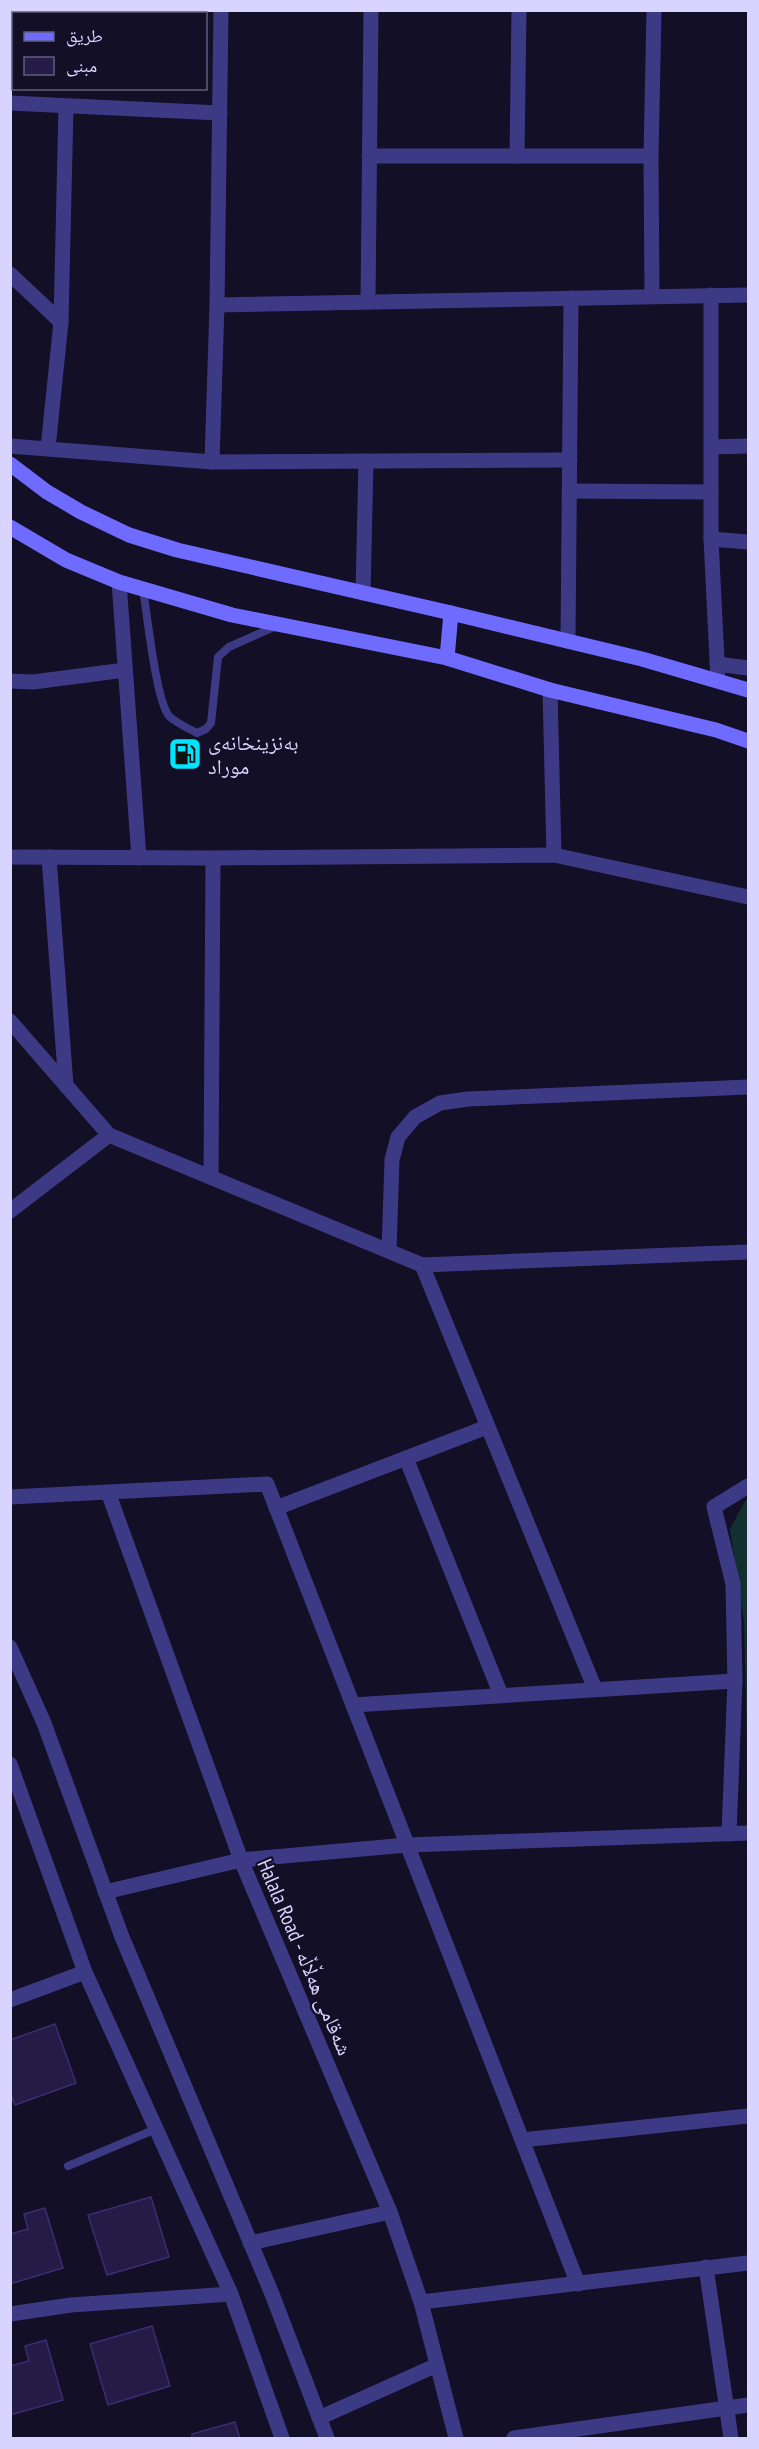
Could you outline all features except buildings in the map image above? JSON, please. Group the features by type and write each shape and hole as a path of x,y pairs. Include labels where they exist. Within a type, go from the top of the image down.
{"street":[{"path":"212,462 217,305 221,10"},
{"path":"368,302 371,10"},
{"path":"517,156 519,10"},
{"path":"652,296 651,156 654,10"},
{"path":"10,103 220,113"},
{"path":"48,448 62,322 66,107"},
{"path":"369,156 651,156"},
{"path":"10,274 62,322"},
{"path":"711,295 711,539 718,680"},
{"path":"217,305 748,295"},
{"path":"568,641 571,298"},
{"path":"10,446 212,462 570,460"},
{"path":"711,447 748,446"},
{"path":"363,593 366,461"},
{"path":"10,464 47,492 129,536 177,550 568,641 748,690"},
{"path":"570,491 711,492"},
{"path":"10,527 66,560 119,582 232,615 447,658 549,690 716,730 748,741"},
{"path":"711,539 748,542"},
{"path":"119,582 139,858"},
{"path":"447,658 451,613"},
{"path":"717,664 748,668"},
{"path":"10,681 33,682 125,670"},
{"path":"549,690 554,855"},
{"path":"10,857 554,855 748,897"},
{"path":"49,857 66,1086"},
{"path":"211,1177 213,858"},
{"path":"10,1021 109,1135 422,1265 748,1252"},
{"path":"390,1251 392,1160 398,1137 415,1117 440,1103 468,1099 748,1087"},
{"path":"10,1211 109,1135"},
{"path":"422,1265 595,1689"},
{"path":"276,1508 487,1427"},
{"path":"406,1458 501,1695"},
{"path":"10,1497 267,1484 578,2284"},
{"path":"729,1834 735,1681 733,1584 714,1507 748,1486"},
{"name":"Halala Road - شەقامی هەڵاڵە","path":"108,1492 241,1860 390,2212 421,2302 456,2439"},
{"path":"10,1647 44,1723 105,1892 250,2243 327,2439"},
{"path":"353,1705 735,1681"},
{"path":"10,1764 17,1806 85,1972 231,2294 282,2439"},
{"path":"105,1892 241,1860 407,1845 748,1833"},
{"path":"10,2000 85,1972"},
{"path":"522,2140 748,2116"},
{"path":"250,2243 390,2212"},
{"path":"421,2302 748,2263"},
{"path":"706,2267 730,2439"},
{"path":"10,2314 82,2304 231,2294"},
{"path":"319,2418 437,2365"},
{"path":"514,2439 748,2405"}],"lane":[{"path":"143,589 162,700 168,715 197,733 206,729 211,723 218,657 229,647 280,624"},
{"path":"68,2166 156,2129"}],"green space":[{"path":"748,1499 748,1794 744,1622 730,1529"}],"place":[{"name":"بەنزینخانەی موراد","path":"185,754"}]}
